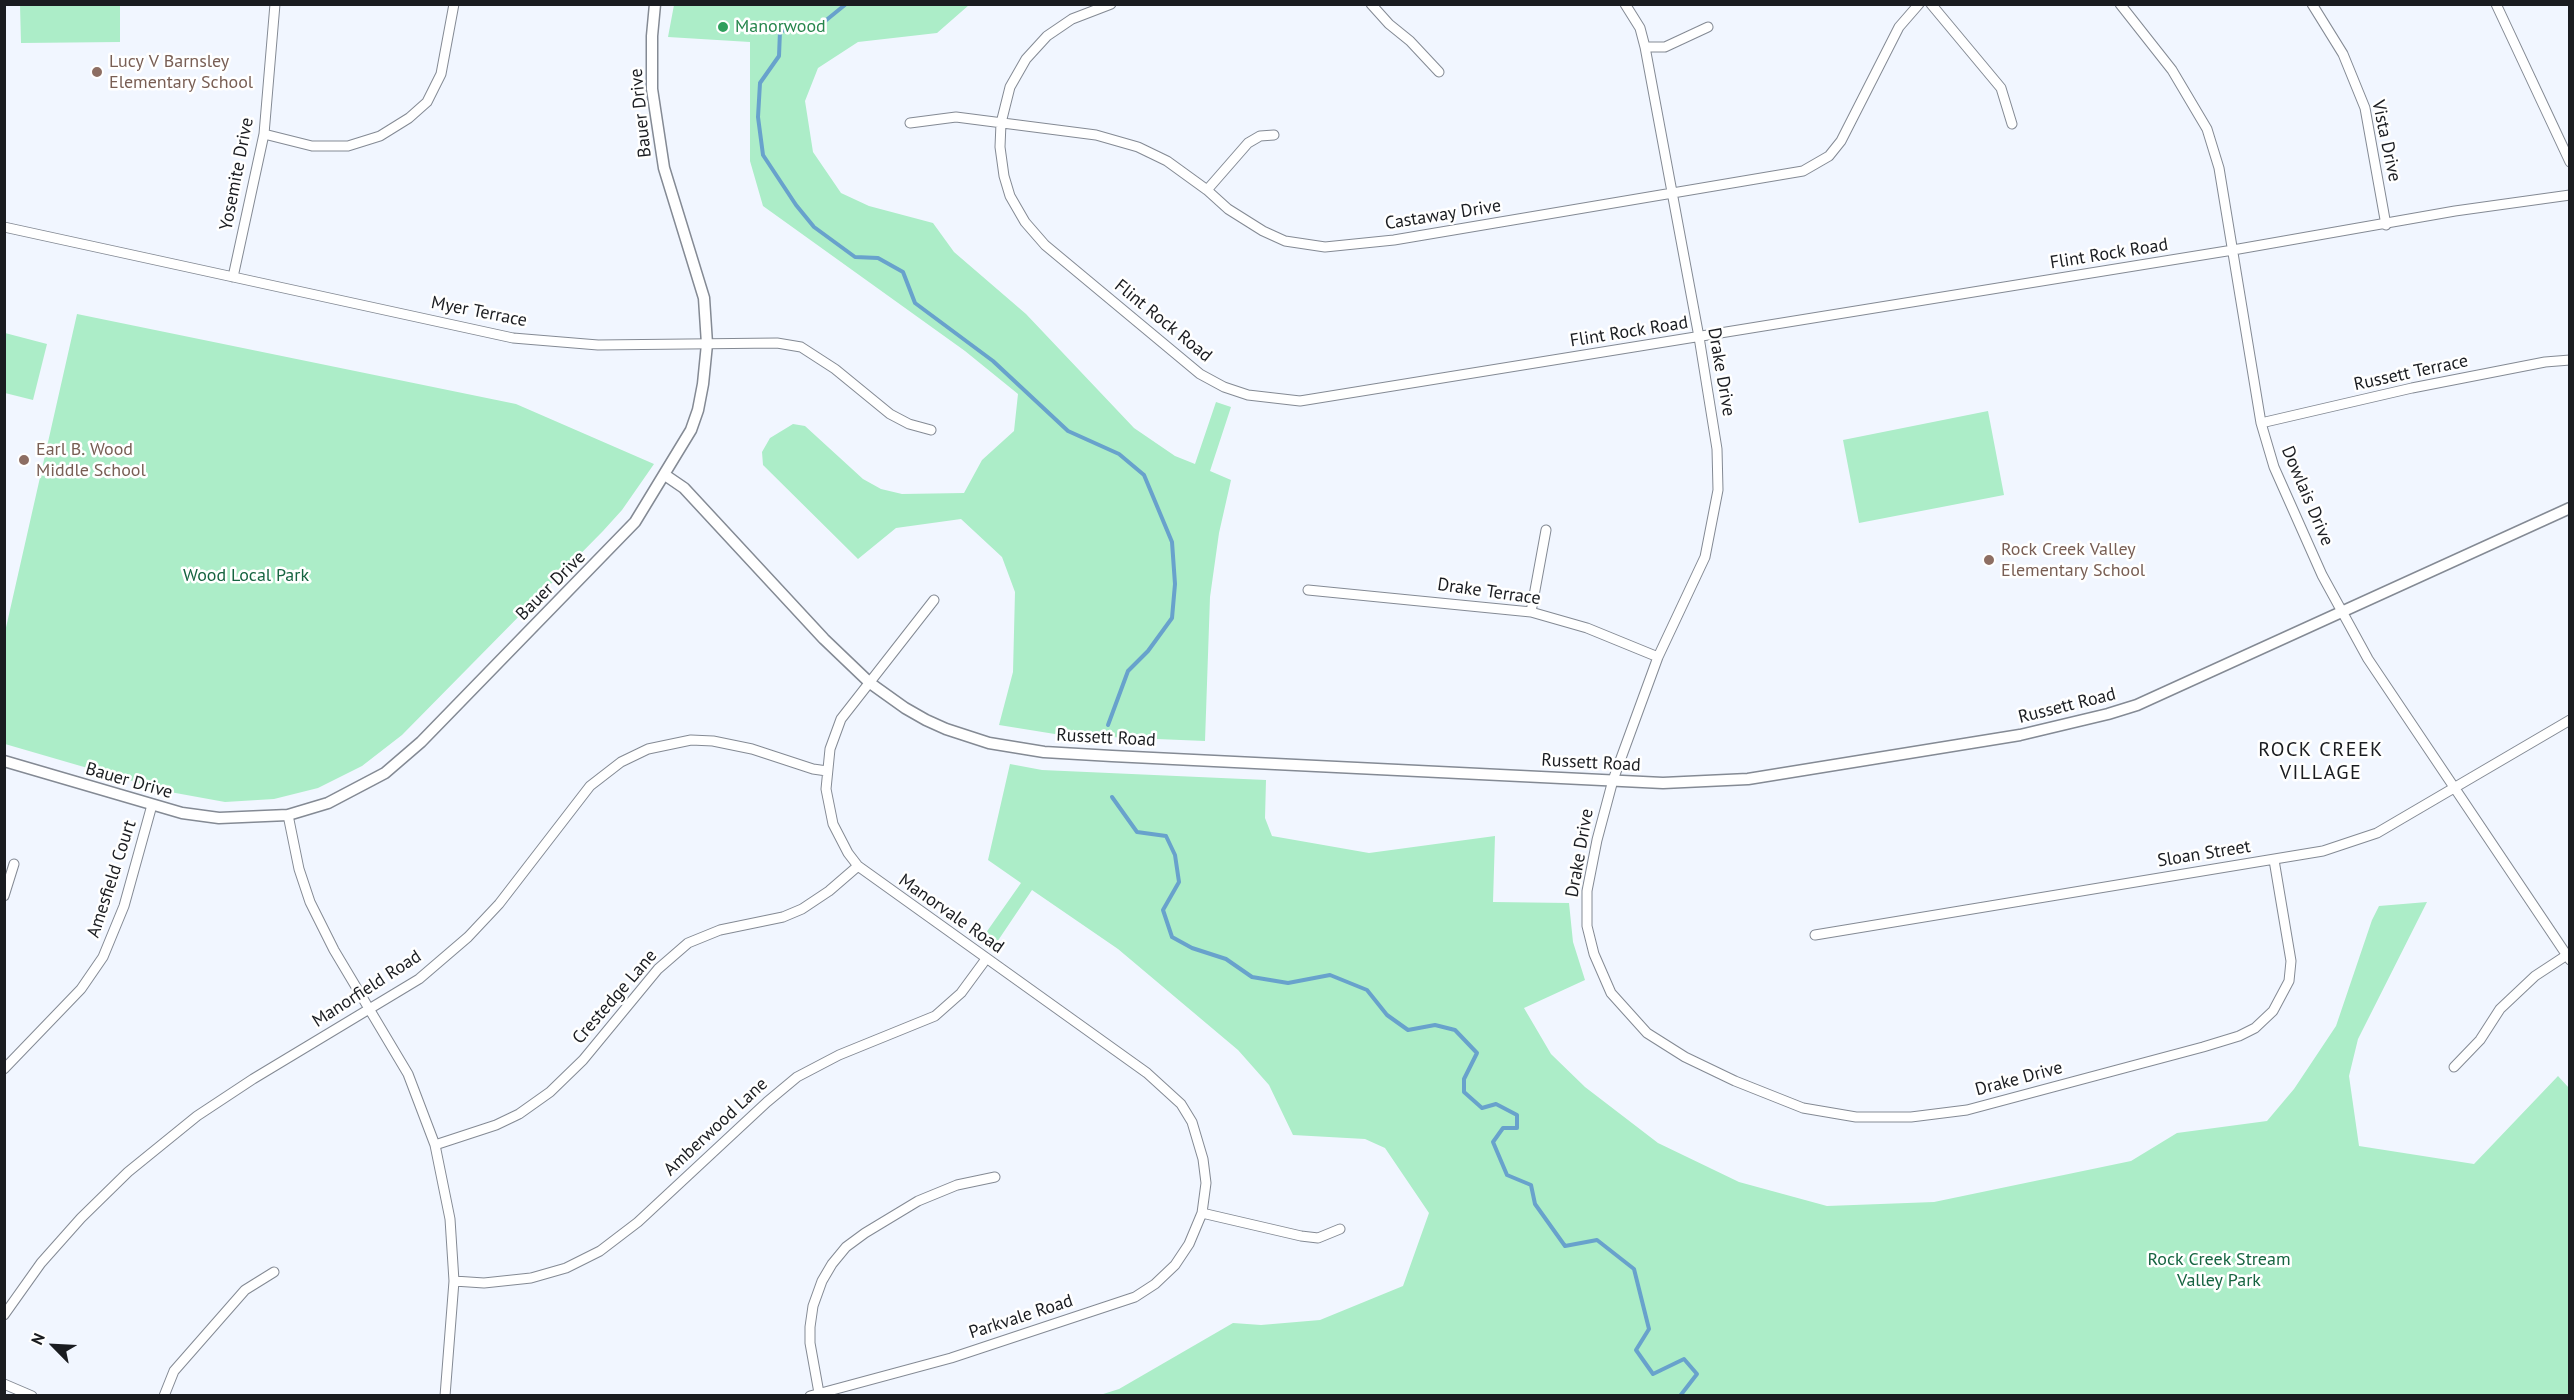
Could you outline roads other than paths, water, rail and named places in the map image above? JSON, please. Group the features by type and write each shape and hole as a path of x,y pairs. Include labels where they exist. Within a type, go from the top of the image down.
{"street":[{"name":"Yosemite Drive","path":"233,277 264,134 274,4"},
{"path":"264,134 312,146 348,147 380,136 409,118 427,102 441,74 454,4"},
{"name":"Bauer Drive","path":"4,761 182,813 219,818 288,814 328,803 385,773 421,742 634,522 691,430 698,410 707,344 704,298 664,168 655,112 651,36 656,4"},
{"name":"Flint Rock Road","path":"1111,4 1072,19 1047,36 1026,59 1010,87 1001,123 1000,147 1004,176 1010,196 1025,222 1046,245 1200,374 1224,387 1248,396 1300,401 2386,225 2455,211 2570,195"},
{"path":"1371,4 1439,72"},
{"name":"Drake Drive","path":"1625,4 1640,28 1644,47 1699,337 1717,449 1718,490 1705,557 1658,657 1613,780 1597,840 1587,891 1587,926 1611,993 1647,1034 1685,1057 1782,1101 1803,1108 1857,1117 1911,1117 1968,1110 2203,1047 2240,1036 2255,1028 2273,1011 2289,981 2291,961 2274,860"},
{"name":"Castaway Drive","path":"910,123 956,117 1096,135 1138,147 1167,161 1207,190 1228,209 1263,231 1285,241 1325,248 1394,240 1672,195 1803,171 1828,156 1841,141 1899,27 1919,4"},
{"path":"1931,4 2001,88 2012,124"},
{"name":"Dowlais Drive","path":"2120,4 2172,70 2207,129 2219,168 2261,423 2274,467 2322,575 2368,659 2568,956"},
{"name":"Vista Drive","path":"2312,4 2343,54 2365,108 2386,225"},
{"path":"2496,4 2570,162"},
{"path":"1644,47 1665,47 1708,27"},
{"path":"1207,190 1248,143 1260,136 1274,135"},
{"name":"Myer Terrace","path":"4,227 513,338 598,345 777,343 801,347 835,369 890,414 909,424 931,430"},
{"name":"Russett Terrace","path":"2261,423 2412,388 2545,362 2570,360"},
{"name":"Russett Road","path":"665,475 684,488 824,639 870,683 905,708 946,729 989,743 1044,752 1685,783 1748,779 2020,735 2082,722 2137,705 2570,508"},
{"path":"1531,612 1546,530"},
{"name":"Drake Terrace","path":"1308,590 1531,612 1587,628 1658,657"},
{"name":"Manorvale Road","path":"934,600 841,719 830,749 827,771 826,789 833,824 848,853 858,866 1147,1073 1181,1104 1192,1122 1203,1159 1206,1183 1202,1213"},
{"name":"Sloan Street","path":"1815,935 2323,851 2377,833 2570,720"},
{"name":"Manorfield Road","path":"4,1315 48,1255 81,1218 128,1172 197,1116 253,1079 419,979 468,937 499,904 590,786 621,762 648,749 691,740 752,749 813,769 827,771"},
{"name":"Amesfield Court","path":"4,1069 81,989 103,957 124,906 152,805"},
{"path":"288,814 299,869 310,902 334,950 408,1074 435,1145 450,1219 454,1281 445,1395"},
{"path":"4,896 14,864"},
{"name":"Crestedge Lane","path":"435,1145 496,1125 519,1114 550,1092 583,1060 658,969 688,943 720,930 783,917 802,909 829,891 858,866"},
{"path":"2454,1067 2480,1040 2500,1009 2535,976 2568,956"},
{"name":"Amberwood Lane","path":"454,1281 484,1283 531,1278 566,1268 600,1251 638,1222 797,1077 839,1055 935,1016 961,993 986,959"},
{"path":"815,1394 810,1343 811,1317 822,1281 839,1255 865,1233 918,1201 957,1185 994,1177"},
{"path":"1202,1213 1318,1238 1340,1229"},
{"name":"Parkvale Road","path":"815,1394 951,1358 1135,1297 1155,1284 1175,1265 1189,1244 1202,1213"},
{"path":"164,1395 174,1371 245,1290 274,1272"},
{"path":"4,1384 32,1395"}],"waterway":[{"path":"846,4 819,26 780,31 779,56 760,83 758,117 763,155 796,205 814,227 855,257 878,258 903,272 915,303 993,361 1068,431 1119,454 1144,475 1172,542 1175,584 1172,618 1148,651 1128,671 1108,725"},
{"path":"1112,797 1137,832 1166,836 1175,855 1179,882 1163,910 1172,937 1192,948 1226,959 1252,977 1288,983 1330,975 1367,990 1387,1015 1408,1030 1435,1025 1455,1030 1477,1053 1464,1079 1464,1092 1482,1108 1496,1104 1517,1115 1517,1128 1503,1128 1493,1142 1507,1175 1531,1185 1535,1204 1565,1246 1597,1240 1634,1269 1649,1329 1636,1350 1653,1374 1684,1359 1697,1374 1680,1396"}],"place":[{"name":"Manorwood","path":"723,27"},
{"name":"Lucy V Barnsley Elementary School","path":"97,72"},
{"name":"Earl B. Wood Middle School","path":"24,460"},
{"name":"Rock Creek Valley Elementary School","path":"1989,560"}],"district":[{"name":"ROCK CREEK VILLAGE","path":"2321,762"}],"park label":[{"name":"Wood Local Park","path":"246,576"},
{"name":"Rock Creek Stream Valley Park","path":"2219,1270"}]}
